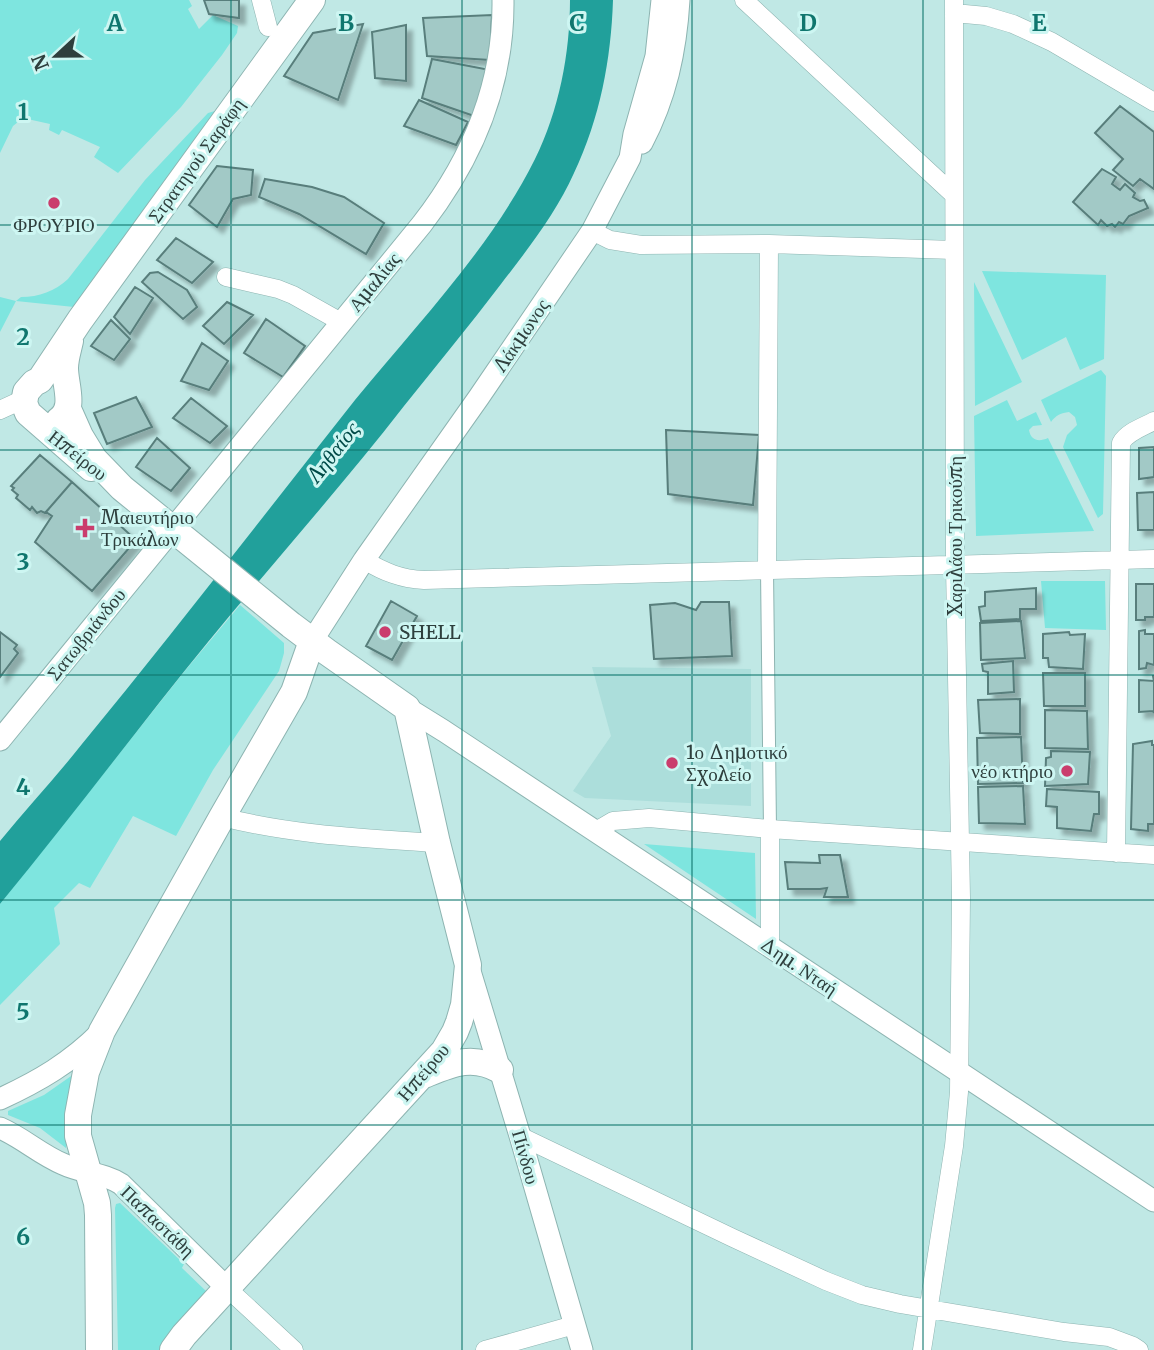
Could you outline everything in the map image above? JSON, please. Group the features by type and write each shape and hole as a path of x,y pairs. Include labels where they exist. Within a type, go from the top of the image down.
{"main road":[{"name":"Στρατηγού Σαράφη","path":"80,320 312,0"},
{"path":"33,400 80,320"},
{"path":"33,400 45,424 55,423 63,418 68,401 66,355 80,320"},
{"path":"33,400 48,379 64,386 68,401"},
{"name":"Ηπείρου","path":"33,400 99,474 122,488 312,641 407,708 468,965 464,1004 455,1032 444,1051 173,1350"},
{"name":"Ηπείρου","path":"68,401 80,436 94,459 122,488"},
{"path":"99,1350 97,1203 78,1136 78,1115 86,1072 102,1031 294,692 312,641"},
{"path":"422,1076 447,1066 479,1061 500,1070"}],"street":[{"path":"261,0 268,27"},
{"name":"Αμαλίας","path":"181,535 341,322 437,204 465,159 498,66 503,39 503,0"},
{"name":"Λάκμωνος","path":"312,641 592,231 630,158 656,56 662,0"},
{"path":"630,158 643,142 662,96 675,51 679,0"},
{"path":"744,0 954,195"},
{"path":"954,7 1013,24 1052,42 1154,102"},
{"name":"Χαριλάου Τρικούπη","path":"922,1350 954,1146 959,1092 960,843 955,565 954,7"},
{"path":"592,231 610,240 641,245 769,244 954,250"},
{"path":"769,244 767,570 770,947"},
{"path":"226,277 278,289 341,322"},
{"path":"0,410 33,400"},
{"path":"1116,853 1121,443 1128,434 1154,421"},
{"name":"Σατωβριάνδου","path":"3,729 181,535"},
{"path":"365,560 397,577 424,580 1154,559"},
{"name":"Δημ. Νταή","path":"407,708 1154,1201"},
{"path":"416,750 430,736 444,731"},
{"path":"222,817 258,826 325,835 437,843"},
{"path":"596,831 613,821 649,818 960,843 1154,855"},
{"name":"Πίνδου","path":"468,965 582,1350"},
{"path":"0,1099 52,1073 78,1054 102,1031"},
{"name":"Παπαστάθη","path":"0,1128 63,1165 109,1178 128,1190 294,1350"},
{"path":"520,1136 826,1281 862,1295 1064,1332 1098,1343 1118,1340 1139,1350"},
{"path":"485,1350 574,1325"}],"shaded area":[{"path":"0,0 189,0 192,6 188,9 199,29 213,15 238,26 237,33 222,55 181,107 118,173 94,157 100,147 62,130 59,135 49,130 50,124 23,118 13,126 0,153"},
{"path":"215,111 74,307 16,301 21,297 34,296 58,287 68,279 145,180 208,113"},
{"path":"982,271 1106,275 1104,359 1080,370 1066,337 1022,360"},
{"path":"974,282 1022,382 975,406"},
{"path":"0,297 16,301 0,332"},
{"path":"1101,370 1106,376 1103,514 1098,518 1063,447 1067,435 1077,425 1075,417 1066,412 1051,422 1041,400"},
{"path":"1007,400 1017,421 1036,412 1042,425 1033,426 1029,430 1030,434 1036,440 1048,438 1094,531 976,536 974,416"},
{"path":"1041,581 1105,581 1106,630 1045,628"},
{"path":"240,605 284,643 279,671 213,770 176,836 133,816 90,888 79,883 54,908 60,944 0,1005 0,904"},
{"name":"1ο Δημοτικό Σχολείο","path":"592,667 751,669 751,806 585,798 573,791 611,736"},
{"path":"644,844 755,853 756,919"},
{"path":"74,1074 66,1148 40,1128 8,1115 8,1111 44,1095"},
{"path":"120,1203 184,1264 182,1268 206,1291 168,1335 161,1350 118,1350 115,1208 116,1204"}],"water":[{"name":"Ληθαίος","path":"570,0 613,0 612,22 607,67 591,131 567,188 550,216 521,258 452,346 356,466 208,642 0,904 0,841 117,701 355,400 452,284 497,224 535,159 551,121 562,81"}],"building":[{"path":"204,0 239,0 239,18 209,14"},
{"path":"492,15 490,60 427,56 423,18"},
{"path":"363,24 338,100 284,76 313,33"},
{"path":"406,25 406,81 375,78 372,32"},
{"path":"432,59 490,70 474,116 422,98"},
{"path":"419,100 468,122 456,145 404,126"},
{"path":"1120,106 1154,132 1154,189 1140,179 1133,186 1113,170 1123,159 1095,133"},
{"path":"217,166 253,170 251,195 233,199 217,227 189,205"},
{"path":"1102,169 1116,177 1112,184 1120,190 1125,184 1135,193 1133,197 1144,200 1148,208 1129,216 1123,224 1119,222 1115,227 1112,224 1107,226 1101,220 1098,225 1073,202"},
{"path":"265,179 312,187 344,197 384,223 366,254 299,214 259,197"},
{"path":"176,238 213,262 192,283 157,260"},
{"path":"158,272 187,290 197,307 183,319 142,282 150,273"},
{"path":"135,287 153,298 130,334 114,317"},
{"path":"227,302 253,315 224,344 203,326"},
{"path":"266,319 305,346 283,377 244,353"},
{"path":"111,320 130,339 114,360 91,346"},
{"path":"202,343 228,361 209,390 181,381"},
{"path":"136,397 152,427 107,444 94,413"},
{"path":"191,398 227,426 210,443 173,418"},
{"path":"666,430 759,435 753,505 668,494"},
{"path":"157,438 190,468 171,491 136,467"},
{"path":"1154,447 1154,477 1139,479 1139,448"},
{"path":"40,455 72,482 45,513 37,513 32,507 30,510 16,498 18,495 11,486"},
{"path":"72,482 136,540 92,591 35,542 52,516 46,512"},
{"path":"1154,492 1154,530 1138,530 1137,493"},
{"path":"1136,584 1154,584 1154,617 1136,620"},
{"path":"1036,588 1036,609 1020,609 1020,619 981,621 979,607 985,606 985,592"},
{"path":"391,601 417,616 392,660 366,646"},
{"path":"701,602 729,602 732,656 654,659 650,605 675,603 696,610"},
{"path":"1021,621 1025,658 981,660 980,623"},
{"path":"1145,630 1145,634 1154,634 1154,665 1147,663 1146,668 1139,669 1139,631"},
{"path":"0,632 17,645 14,649 18,653 0,677"},
{"path":"1069,632 1070,635 1085,634 1083,669 1049,667 1048,658 1043,658 1043,634"},
{"path":"1013,661 1014,692 988,694 988,672 983,671 982,664"},
{"path":"1043,673 1085,673 1085,706 1044,706"},
{"path":"1139,680 1154,681 1154,713 1139,712"},
{"path":"1020,699 1020,734 980,733 978,700"},
{"path":"1045,710 1087,711 1088,749 1045,748"},
{"path":"1021,737 1023,783 978,784 977,738"},
{"path":"1152,741 1154,824 1148,824 1148,831 1131,829 1133,744"},
{"name":"νέο κτήριο","path":"1051,751 1090,752 1088,784 1045,786 1046,758 1051,757"},
{"path":"1023,786 1025,824 979,823 978,787"},
{"path":"1047,789 1099,792 1099,814 1094,814 1091,831 1057,828 1057,807 1046,806"},
{"path":"819,855 840,855 848,897 824,897 827,888 788,889 785,862 820,863"}],"place":[{"name":"ΦΡΟΥΡΙΟ","path":"54,203"},
{"name":"Μαιευτήριο Τρικάλων","path":"85,528"},
{"name":"SHELL","path":"385,632"},
{"name":"1ο Δημοτικό Σχολείο","path":"672,763"},
{"name":"νέο κτήριο","path":"1067,771"}]}
